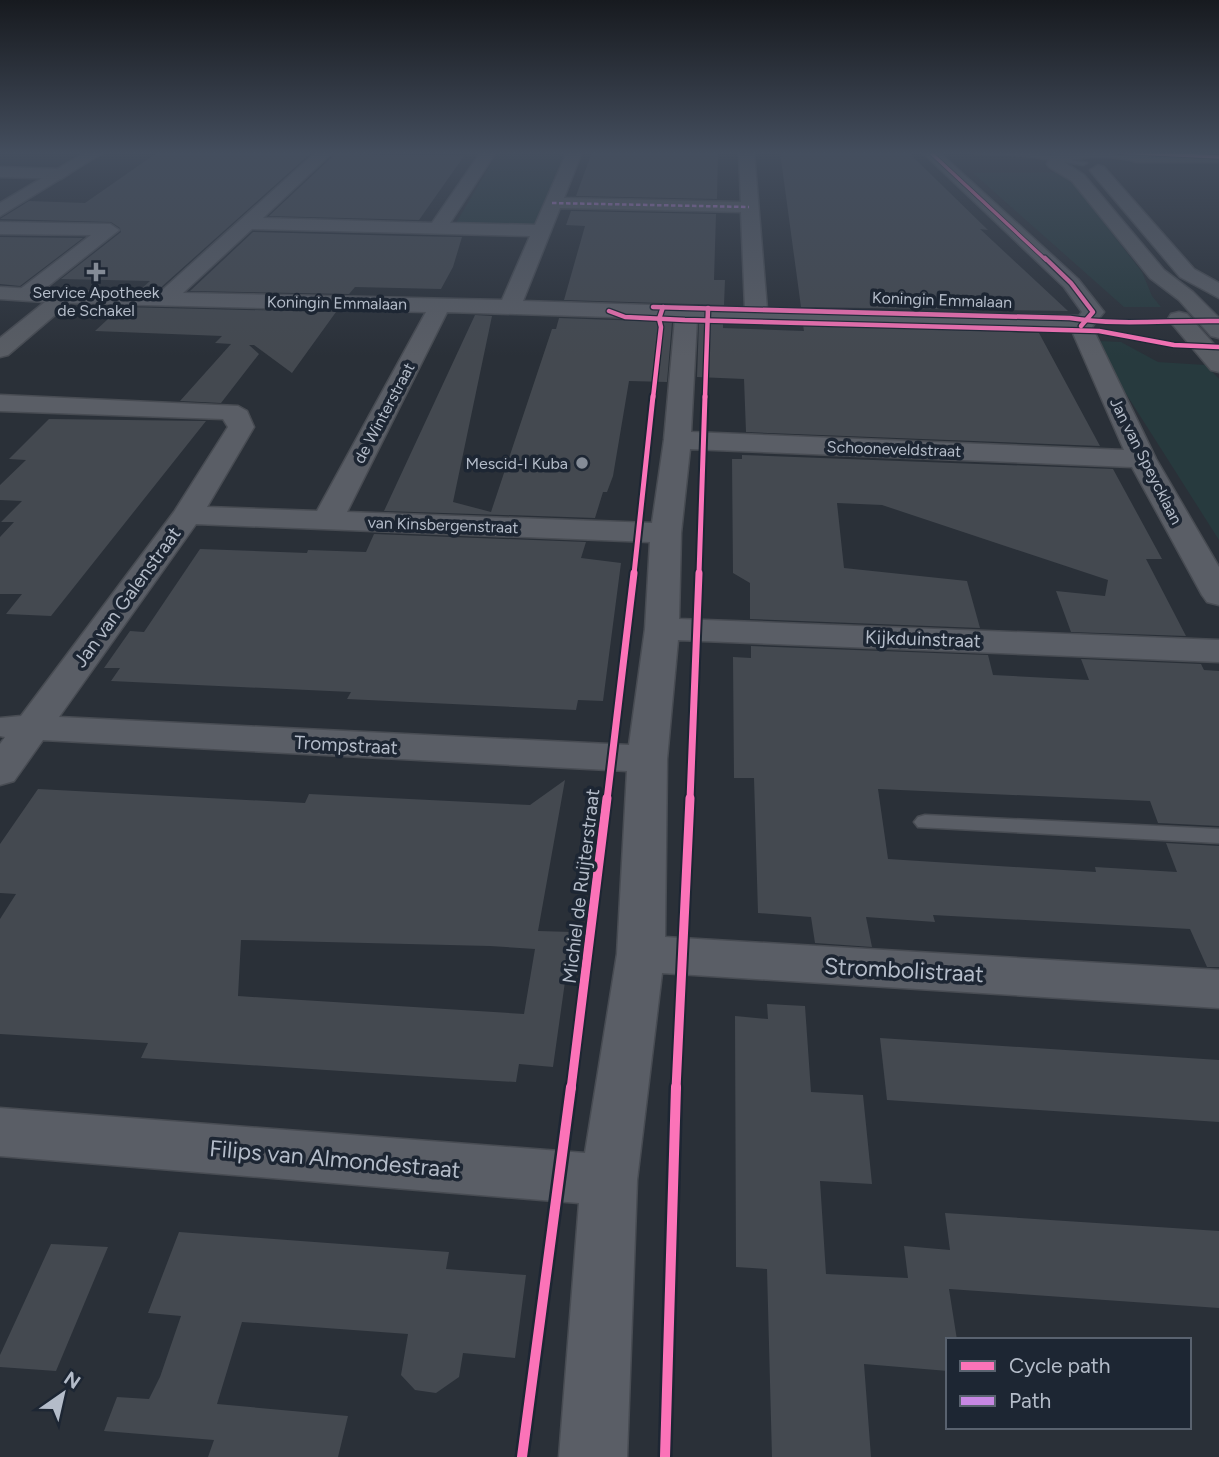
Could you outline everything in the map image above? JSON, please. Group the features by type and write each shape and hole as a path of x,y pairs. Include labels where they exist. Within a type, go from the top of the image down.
{"street":[{"path":"163,300 248,220"},
{"path":"438,229 444,220"},
{"path":"509,307 545,220"},
{"path":"750,220 756,314"},
{"path":"1003,220 1071,283 1093,312 1087,321 1080,325"},
{"path":"1120,220 1157,274 1186,296 1219,332"},
{"path":"1135,220 1187,273 1219,292"},
{"path":"245,223 541,231"},
{"path":"0,228 110,230 26,294"},
{"path":"1157,274 1161,295 1219,365"},
{"path":"0,293 65,297"},
{"path":"0,350 65,297"},
{"name":"Koningin Emmalaan","path":"65,297 440,305 1080,325"},
{"name":"de Winterstraat","path":"327,522 440,305"},
{"path":"593,1457 609,1180 641,954 648,759 662,629 666,533 677,440 686,313"},
{"name":"Jan van Speycklaan","path":"1080,325 1142,459 1219,594"},
{"path":"1193,334 1219,332"},
{"name":"Jan van Galenstraat","path":"0,402 229,411 238,417 242,427 187,515 16,727 0,772"},
{"name":"Schooneveldstraat","path":"677,440 1142,459"},
{"name":"van Kinsbergenstraat","path":"187,515 666,533"},
{"name":"Kijkduinstraat","path":"662,629 1219,651"},
{"name":"Trompstraat","path":"16,727 648,759"},
{"name":"Strombolistraat","path":"641,954 1219,989"},
{"name":"Filips van Almondestraat","path":"1,1134 609,1180"}],"lane":[{"path":"925,822 1219,836"}],"green space":[{"path":"458,220 536,220 531,226 456,223"},
{"path":"1026,220 1102,220 1142,272 1152,296 1161,307 1124,307"},
{"path":"1099,341 1121,342 1158,362 1206,365 1219,379 1219,540 1116,378"}],"building":[{"path":"37,220 236,220 158,290 140,290 150,281 61,279 121,232 120,228 111,222"},
{"path":"568,220 716,220 714,280 725,280 724,305 564,300 585,226 566,225"},
{"path":"789,220 978,220 988,230 980,229 1068,311 801,307"},
{"path":"253,232 462,237 453,267 441,289 355,287 349,294 190,291"},
{"path":"0,237 83,238 20,286 0,284"},
{"path":"121,307 336,312 292,373 254,345 249,345 259,354 221,403 180,401 231,344 215,343 222,336 95,331"},
{"path":"475,315 492,316 453,502 491,512 552,329 556,329 559,318 672,322 667,382 629,381 613,476 607,492 603,492 595,518 384,511"},
{"path":"699,322 723,322 723,328 804,331 803,325 1039,333 1100,446 746,432 744,379 697,377"},
{"path":"49,419 206,421 51,616 6,614 22,594 0,594 0,537 14,522 1,522 22,501 0,500 0,485 26,460 9,459"},
{"path":"742,455 1113,469 1162,559 1146,559 1186,636 1071,632 1056,591 1105,596 1108,580 882,505 837,503 844,568 967,581 980,628 750,619 750,583 733,573 732,459 742,459"},
{"path":"374,534 586,542 581,558 621,563 603,701 578,700 576,710 347,699 351,692 111,681 120,668 104,668 130,631 144,632 200,549 366,552"},
{"path":"751,646 988,655 993,675 1089,680 1081,659 1201,664 1204,670 1219,671 1219,826 1158,823 1150,801 878,789 888,859 1096,872 1095,867 1177,872 1166,843 1219,846 1219,967 1207,967 1190,929 933,915 935,922 866,917 872,947 815,943 811,917 758,913 754,778 734,778 733,657 751,658"},
{"path":"565,780 538,931 572,932 553,1067 519,1064 516,1082 463,1079 141,1058 148,1043 0,1034 0,919 16,894 0,893 0,844 38,789 305,803 309,794 530,805","holes":["241,940 535,949 524,1014 238,996"]},
{"path":"767,1004 805,1006 811,1092 863,1095 872,1184 820,1181 826,1274 908,1278 904,1246 950,1250 945,1213 1219,1231 1219,1308 949,1289 957,1338 946,1338 946,1371 864,1364 871,1457 772,1457 767,1269 736,1267 735,1016 768,1019"},
{"path":"880,1038 1219,1060 1219,1122 887,1100"},
{"path":"179,1232 449,1252 446,1269 526,1275 515,1358 463,1353 459,1377 436,1393 415,1390 401,1375 408,1334 242,1322 217,1404 348,1416 338,1457 208,1457 214,1440 104,1431 117,1397 149,1399 160,1377 181,1316 148,1313"},
{"path":"51,1244 108,1247 56,1371 0,1367 0,1355"}],"cycle path":[{"path":"1003,220 1071,283 1093,312 1081,326"},
{"path":"653,307 1070,318 1105,324 1158,320 1219,321"},
{"name":"Michiel de Ruijterstraat","path":"522,1457 602,840 661,327 659,319 663,307"},
{"path":"665,1457 671,1186 692,760 708,308"},
{"path":"609,311 625,317 685,320 1099,331 1174,345 1219,347"}],"place":[{"name":"Service Apotheek de Schakel","path":"96,272"},
{"name":"Mescid-I Kuba","path":"582,463"}]}
